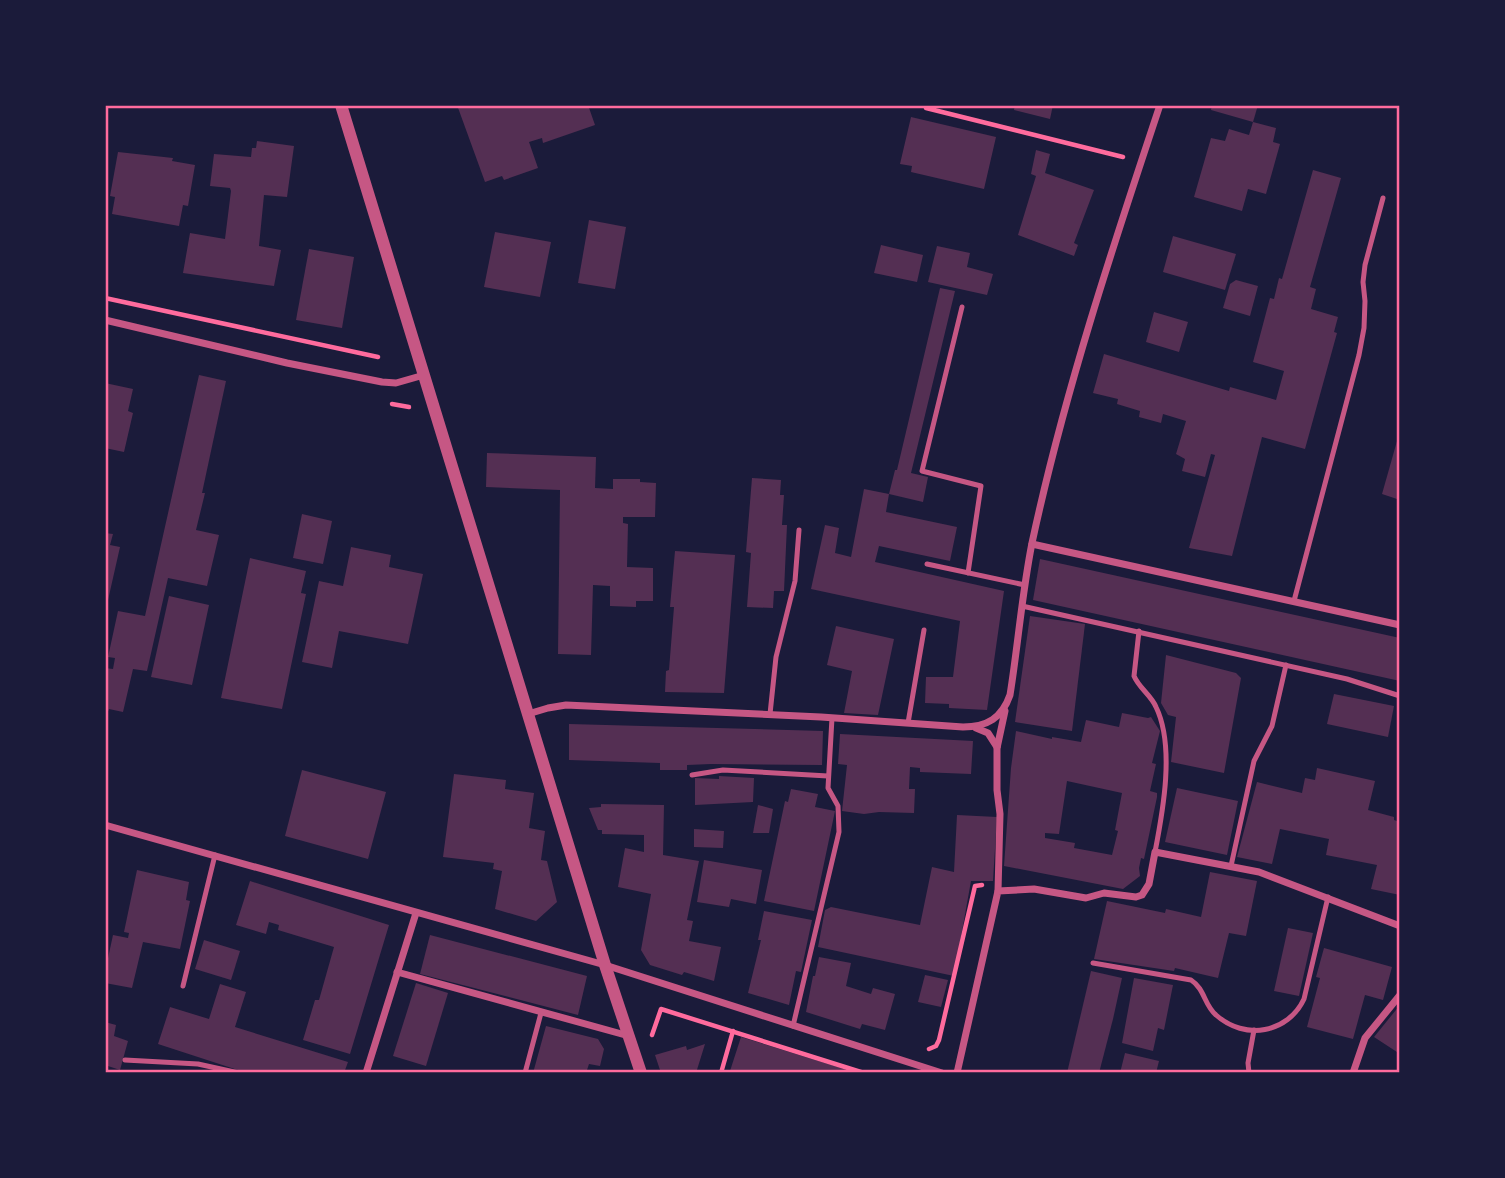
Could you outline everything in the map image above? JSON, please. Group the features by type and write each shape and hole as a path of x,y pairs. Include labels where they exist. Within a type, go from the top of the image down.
{"street":[{"path":"341,105 641,1073"},
{"path":"957,1073 998,888 1000,814 997,748 1008,703 1032,544 1082,349 1160,105"},
{"path":"105,320 287,363 382,382 396,383 424,375"},
{"path":"1032,544 1400,625"},
{"path":"528,714 566,705 973,727 989,723 1003,712 1008,703"},
{"path":"973,727 988,733 997,748"},
{"path":"105,825 606,965 942,1073"},
{"path":"998,888 1034,889 1086,898 1098,894 1126,897 1142,895 1149,884 1155,852 1279,878 1399,923"},
{"path":"366,1073 416,913"},
{"path":"397,972 630,1037"},
{"path":"1353,1073 1365,1038 1400,995"}],"lane":[{"path":"1294,601 1359,355 1364,328 1365,265 1383,198"},
{"path":"962,307 922,471 981,486 968,573"},
{"path":"771,714 776,657 794,581 799,530"},
{"path":"927,564 1026,585"},
{"path":"1022,606 1286,665 1373,686 1400,696"},
{"path":"908,723 924,630"},
{"path":"1139,631 1134,676 1156,705 1164,742 1166,790 1155,852"},
{"path":"1231,866 1254,761 1272,726 1286,665"},
{"path":"793,1026 839,832 838,806 828,788 832,718"},
{"path":"692,775 723,769 828,776"},
{"path":"183,986 215,855"},
{"path":"1093,963 1192,979 1198,984 1208,1006 1216,1015 1241,1029 1271,1030 1284,1024 1298,1012 1310,980 1328,897"},
{"path":"525,1073 541,1013"},
{"path":"1249,1073 1248,1063 1254,1030"},
{"path":"125,1060 198,1064 239,1073"}],"path":[{"path":"926,108 1141,161"},
{"path":"105,298 378,357"},
{"path":"924,1049 936,1046 939,1040 975,886 998,888"},
{"path":"691,1018 698,995"},
{"path":"651,1045 652,1034 662,1009 864,1073"},
{"path":"720,1073 740,1010"}],"building":[{"path":"457,105 588,105 595,125 543,143 542,138 529,142 538,168 504,180 502,176 485,182"},
{"path":"1015,105 1053,105 1050,119 1014,110"},
{"path":"1212,105 1258,105 1253,122 1211,110"},
{"path":"911,117 996,137 984,189 911,172 912,166 900,164"},
{"path":"1253,122 1276,128 1273,142 1280,144 1266,194 1248,189 1242,211 1194,197 1211,138 1225,141 1229,129 1249,135"},
{"path":"257,141 294,146 287,197 264,195 259,246 281,250 274,286 183,273 190,233 225,239 231,191 230,188 210,186 214,154 251,157 252,148 256,148"},
{"path":"1036,150 1050,154 1045,173 1094,190 1074,243 1078,245 1074,256 1018,235 1036,176 1031,174"},
{"path":"118,152 173,158 172,161 195,165 188,206 183,205 179,226 112,214 115,197 110,196"},
{"path":"1313,170 1341,178 1310,287 1316,289 1311,309 1338,317 1334,332 1337,333 1305,449 1262,437 1232,556 1189,548 1215,455 1211,454 1205,477 1182,471 1185,459 1176,454 1186,421 1163,414 1161,423 1139,417 1140,411 1117,404 1118,399 1093,393 1104,354 1229,391 1230,387 1276,400 1284,371 1253,362 1270,298 1274,299 1279,278 1282,279"},
{"path":"589,220 626,227 615,289 578,283"},
{"path":"495,232 551,242 540,297 484,287"},
{"path":"1173,236 1236,254 1225,290 1163,272"},
{"path":"881,245 923,255 917,282 874,273"},
{"path":"937,246 970,253 967,267 993,274 987,295 928,282"},
{"path":"309,249 354,257 342,328 296,320"},
{"path":"1236,280 1258,286 1250,316 1223,308 1230,284"},
{"path":"940,288 955,291 911,473 928,477 923,502 889,494"},
{"path":"1154,312 1188,322 1179,352 1146,342"},
{"path":"199,375 226,381 196,530 219,535 207,586 168,578 147,671 133,669 123,712 109,709 105,719 105,668 113,669 115,658 108,657 118,611 145,616"},
{"path":"105,383 133,389 128,411 133,413 124,452 105,448"},
{"path":"1400,434 1400,500 1382,494"},
{"path":"487,453 596,457 595,488 613,489 613,479 640,479 640,482 656,483 655,517 623,517 623,523 628,524 627,567 653,568 653,601 636,601 636,607 610,606 610,586 593,585 591,655 558,654 560,490 486,487"},
{"path":"752,478 781,480 780,495 784,495 782,525 787,525 784,591 774,591 773,608 747,607 751,553 746,552"},
{"path":"864,489 889,494 886,512 957,527 950,561 879,546 875,562 1004,591 987,710 949,708 949,704 925,703 926,677 953,677 960,621 811,589 825,525 839,528 835,553 851,557"},
{"path":"302,514 332,521 323,564 293,558"},
{"path":"105,533 113,534 110,545 120,547 106,609"},
{"path":"351,547 391,555 389,567 423,574 408,644 339,631 332,668 302,662 319,581 343,586"},
{"path":"675,551 735,555 724,693 665,692 674,607 670,607"},
{"path":"250,558 306,571 301,593 306,594 282,709 221,698"},
{"path":"1040,559 1400,638 1400,681 1033,600"},
{"path":"169,596 209,605 192,685 151,677"},
{"path":"1030,616 1085,624 1072,731 1015,722"},
{"path":"836,626 894,639 878,715 844,713 852,671 827,665"},
{"path":"1166,655 1236,673 1241,678 1224,773 1171,762 1176,717 1168,715 1161,703"},
{"path":"1334,694 1394,706 1388,737 1327,724"},
{"path":"1122,713 1151,717 1160,731 1152,763 1156,764 1150,791 1157,793 1157,797 1144,859 1141,858 1140,876 1123,889 1004,866 1016,731 1081,742 1086,720 1119,727","holes":["1067,781 1122,793 1115,830 1118,831 1112,855 1074,848 1075,843 1045,838 1045,833 1059,834"]},
{"path":"569,724 823,731 822,765 711,764 687,765 687,770 660,770 660,763 569,760"},
{"path":"840,734 973,741 971,774 920,772 920,768 910,767 909,789 915,789 914,813 864,814 842,811 847,765 838,764"},
{"path":"1317,768 1375,781 1368,810 1394,817 1394,820 1400,822 1400,895 1371,889 1377,865 1326,855 1329,839 1280,829 1272,864 1237,857 1257,782 1302,793 1305,778 1315,780"},
{"path":"302,770 386,792 368,859 285,836"},
{"path":"454,774 506,780 505,789 534,793 529,828 545,831 541,860 547,861 557,902 536,921 495,909 502,871 493,869 494,863 443,857"},
{"path":"719,776 754,778 753,802 695,805 695,778 719,779"},
{"path":"1177,788 1238,801 1227,855 1165,842"},
{"path":"791,789 818,794 815,807 835,811 814,911 764,901 785,801 788,802"},
{"path":"601,804 664,805 663,855 699,861 687,920 693,921 689,941 721,947 714,981 650,965 641,950 651,894 618,887 625,848 644,852 644,835 602,834 589,808 601,807"},
{"path":"758,805 773,809 769,833 753,833"},
{"path":"957,815 997,817 993,881 971,881 954,976 818,947 825,910 831,907 920,925 932,867 954,872"},
{"path":"694,829 724,831 723,848 694,847"},
{"path":"704,860 762,870 756,904 731,899 729,907 697,902"},
{"path":"137,870 189,882 186,900 190,901 180,949 143,942 132,988 105,983 105,972 113,935 128,938 129,933 124,932"},
{"path":"1210,872 1257,881 1246,936 1229,933 1218,978 1175,968 1174,971 1094,959 1107,901 1201,917"},
{"path":"250,881 389,925 350,1054 303,1040 315,1000 319,1000 334,947 278,930 279,925 269,922 266,934 236,925"},
{"path":"764,911 812,920 801,972 796,971 789,1005 748,993 761,940 758,940"},
{"path":"1288,928 1313,933 1299,996 1274,991"},
{"path":"430,935 587,976 578,1015 420,974"},
{"path":"204,940 240,951 231,980 195,969"},
{"path":"1324,948 1392,967 1383,1000 1365,995 1353,1039 1307,1027 1320,978 1316,977"},
{"path":"819,957 851,963 846,986 871,994 873,988 895,994 885,1030 862,1024 860,1029 806,1012"},
{"path":"1091,971 1122,978 1113,1019 1099,1073 1067,1073"},
{"path":"925,975 948,980 941,1007 918,1002"},
{"path":"1134,978 1173,985 1164,1030 1158,1028 1153,1051 1122,1043"},
{"path":"416,983 448,993 426,1066 393,1056"},
{"path":"220,984 246,992 235,1027 348,1062 344,1073 247,1073 158,1044 170,1007 209,1019"},
{"path":"1400,1005 1400,1054 1374,1037"},
{"path":"105,1022 116,1025 114,1036 128,1041 120,1070 105,1065"},
{"path":"546,1026 598,1039 604,1049 600,1066 589,1064 586,1073 533,1073"},
{"path":"741,1037 854,1073 735,1073 730,1071"},
{"path":"705,1044 696,1073 661,1073 655,1055 686,1046 687,1050"},
{"path":"1125,1053 1159,1061 1156,1073 1120,1073"}]}
